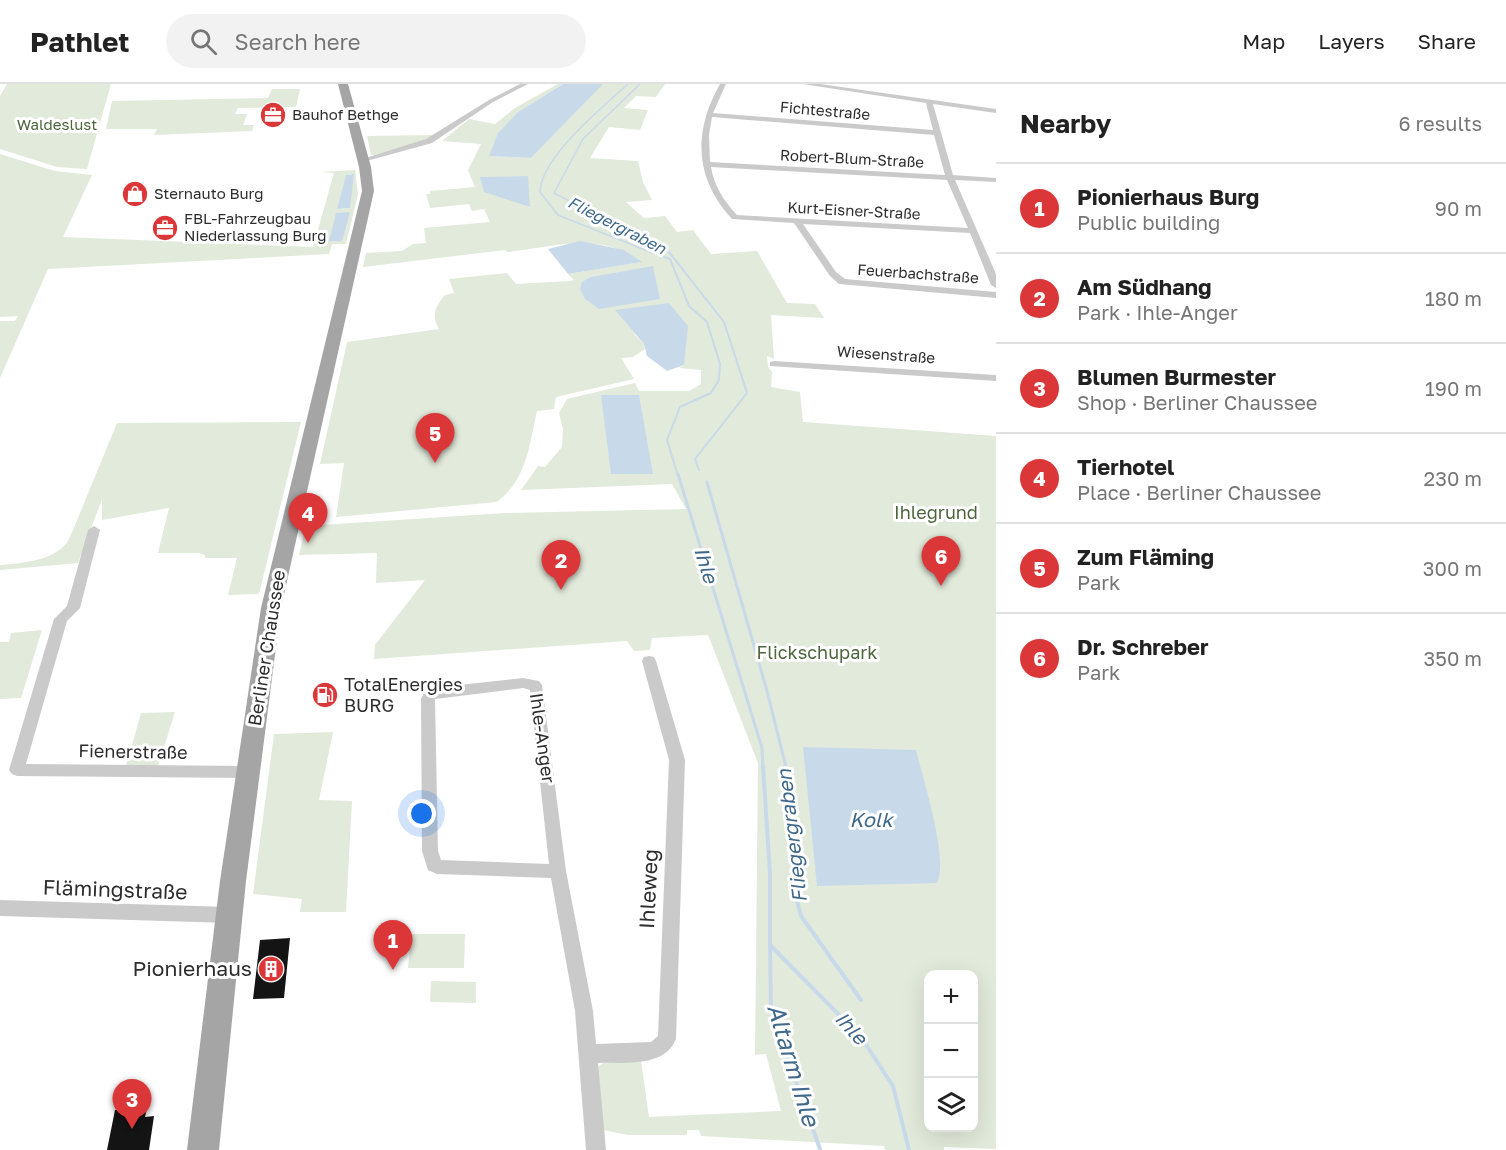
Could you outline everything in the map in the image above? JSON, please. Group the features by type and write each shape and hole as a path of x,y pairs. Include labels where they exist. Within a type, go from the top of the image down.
{"main road":[{"name":"Berliner Chaussee","path":"203,1150 229,915 271,608 367,200 368,182 343,84"}],"street":[{"path":"363,160 429,141 491,101 525,84"},
{"path":"706,164 710,116 723,84"},
{"path":"806,84 996,111"},
{"path":"929,102 951,177 996,285"},
{"name":"Fichtestraße","path":"710,116 937,133"},
{"name":"Robert-Blum-Straße","path":"706,164 996,180"},
{"name":"Kurt-Eisner-Straße","path":"706,164 712,191 735,218 973,231"},
{"name":"Feuerbachstraße","path":"798,222 833,274 842,282 996,295"},
{"name":"Wiesenstraße","path":"774,364 996,378"},
{"name":"Fienerstraße","path":"94,530 73,608 61,619 17,770 249,772"},
{"name":"Ihleweg","path":"588,1054 651,1051 660,1048 667,1039 676,760 649,661"},
{"name":"Ihle-Anger","path":"558,870 437,867 434,865 430,851 428,699 431,693 511,684 534,685 537,689 558,870 580,988 596,1150"},
{"name":"Flämingstraße","path":"0,908 229,915"}],"green space":[{"name":"Waldeslust","path":"7,84 111,84 87,169 57,167 0,149 0,96"},
{"path":"558,84 563,84 518,112 489,156 531,158 602,84 665,84 656,97 636,96 624,108 648,110 640,130 609,127 590,158 638,161 643,182 652,200 626,202 644,218 665,216 677,232 693,230 711,254 757,251 787,303 815,304 824,318 771,315 774,359 767,356 768,367 772,372 771,387 800,392 803,422 996,436 996,1149 944,1147 944,1150 885,1150 884,1146 701,1136 699,1130 687,1130 687,1135 628,1135 603,1130 597,1067 605,1062 641,1061 649,1117 781,1111 766,1054 755,1055 758,763 708,635 652,638 650,650 634,651 627,641 374,659 375,645 425,580 376,583 377,553 299,555 306,526 505,513 686,509 672,484 521,490 538,466 545,467 562,447 563,429 559,413 567,399 635,383 639,391 689,391 701,384 701,370 679,368 684,365 633,333 644,344 645,349 633,357 621,358 634,379 556,397 554,409 537,411 529,449 521,472 507,493 497,502 336,517 344,463 320,464 347,342 439,329 435,320 437,308 445,295 454,293 449,279 507,273 516,284 569,281 574,280 568,274 641,262 609,246 575,244 363,267 366,253 402,251 413,244 426,243 424,228 490,222 484,209 472,211 469,204 430,208 426,194 430,194 430,191 475,187 468,170 481,144 442,141 469,119 495,124 515,108"},
{"path":"272,89 300,89 296,107 238,108 235,114 247,114 243,125 254,125 252,131 154,135 157,129 106,129 112,101 268,98"},
{"path":"434,135 417,143 374,155 371,155 367,136"},
{"path":"0,154 55,171 92,175 63,237 313,247 334,173 320,172 355,170 358,194 346,244 332,244 329,254 48,269 0,378 0,321 15,321 18,316 0,317","holes":["352,174 350,208 338,209 346,175"]},
{"path":"301,422 259,594 228,595 237,558 205,558 205,555 199,553 158,553 169,508 102,520 102,499 78,563 0,570 0,565 42,559 65,544 117,423"},
{"path":"42,630 21,698 0,699 0,642 9,642 11,633"},
{"path":"175,712 158,766 126,766 141,713"},
{"path":"333,732 319,800 352,801 346,912 300,912 302,899 253,894 274,734"},
{"path":"411,934 465,934 464,968 408,968"},
{"path":"431,981 476,982 476,1003 430,1002"}],"water":[{"path":"563,84 603,84 531,158 489,156 498,133 518,112"},
{"path":"354,174 350,208 337,209 346,175"},
{"path":"528,176 530,207 484,192 480,177"},
{"path":"350,212 342,241 329,241 336,213"},
{"path":"580,241 624,250 642,262 568,274 548,249"},
{"path":"653,266 660,299 599,309 585,299 580,289 582,282 591,277"},
{"path":"669,303 688,326 684,365 667,371 647,356 644,344 615,310"},
{"path":"601,395 639,395 653,474 611,474"},
{"name":"Kolk","path":"803,747 916,750 929,798 940,856 937,883 817,886"}],"building":[{"name":"Pionierhaus","path":"290,938 284,998 253,999 260,940"},
{"path":"147,1108 145,1117 154,1116 149,1150 107,1150 115,1110"}],"waterway":[{"name":"Ihle","path":"628,84 589,119 562,149 543,178 540,192 558,215 655,254"},
{"name":"Fliegergraben","path":"640,84 583,139 554,193 670,254"},
{"name":"Ihle","path":"651,252 670,259 689,306 707,322 720,364 719,380 711,393 680,407 667,440 678,476"},
{"name":"Fliegergraben","path":"670,254 724,322 747,393 695,459 699,470"},
{"name":"Ihle","path":"678,474 762,748 763,767"},
{"name":"Fliegergraben","path":"707,482 767,691 786,767"},
{"name":"Ihle","path":"763,766 770,874 770,945 861,1037 893,1086 909,1150"},
{"name":"Fliegergraben","path":"785,766 794,889 801,916 861,1000"},
{"name":"Altarm Ihle","path":"770,946 771,1012 820,1149"}],"place":[{"name":"Bauhof Bethge","path":"273,115"},
{"name":"Sternauto Burg","path":"135,194"},
{"name":"FBL-Fahrzeugbau Niederlassung Burg","path":"165,228"},
{"name":"Zum Fläming","path":"435,463"},
{"name":"Tierhotel","path":"308,543"},
{"name":"Dr. Schreber","path":"941,586"},
{"name":"Am Südhang","path":"561,590"},
{"name":"TotalEnergies BURG","path":"325,695"},
{"name":"Pionierhaus","path":"271,969"},
{"name":"Pionierhaus Burg","path":"393,970"},
{"name":"Blumen Burmester","path":"132,1129"}],"park label":[{"name":"Ihlegrund","path":"936,513"},
{"name":"Flickschupark","path":"817,653"}]}
